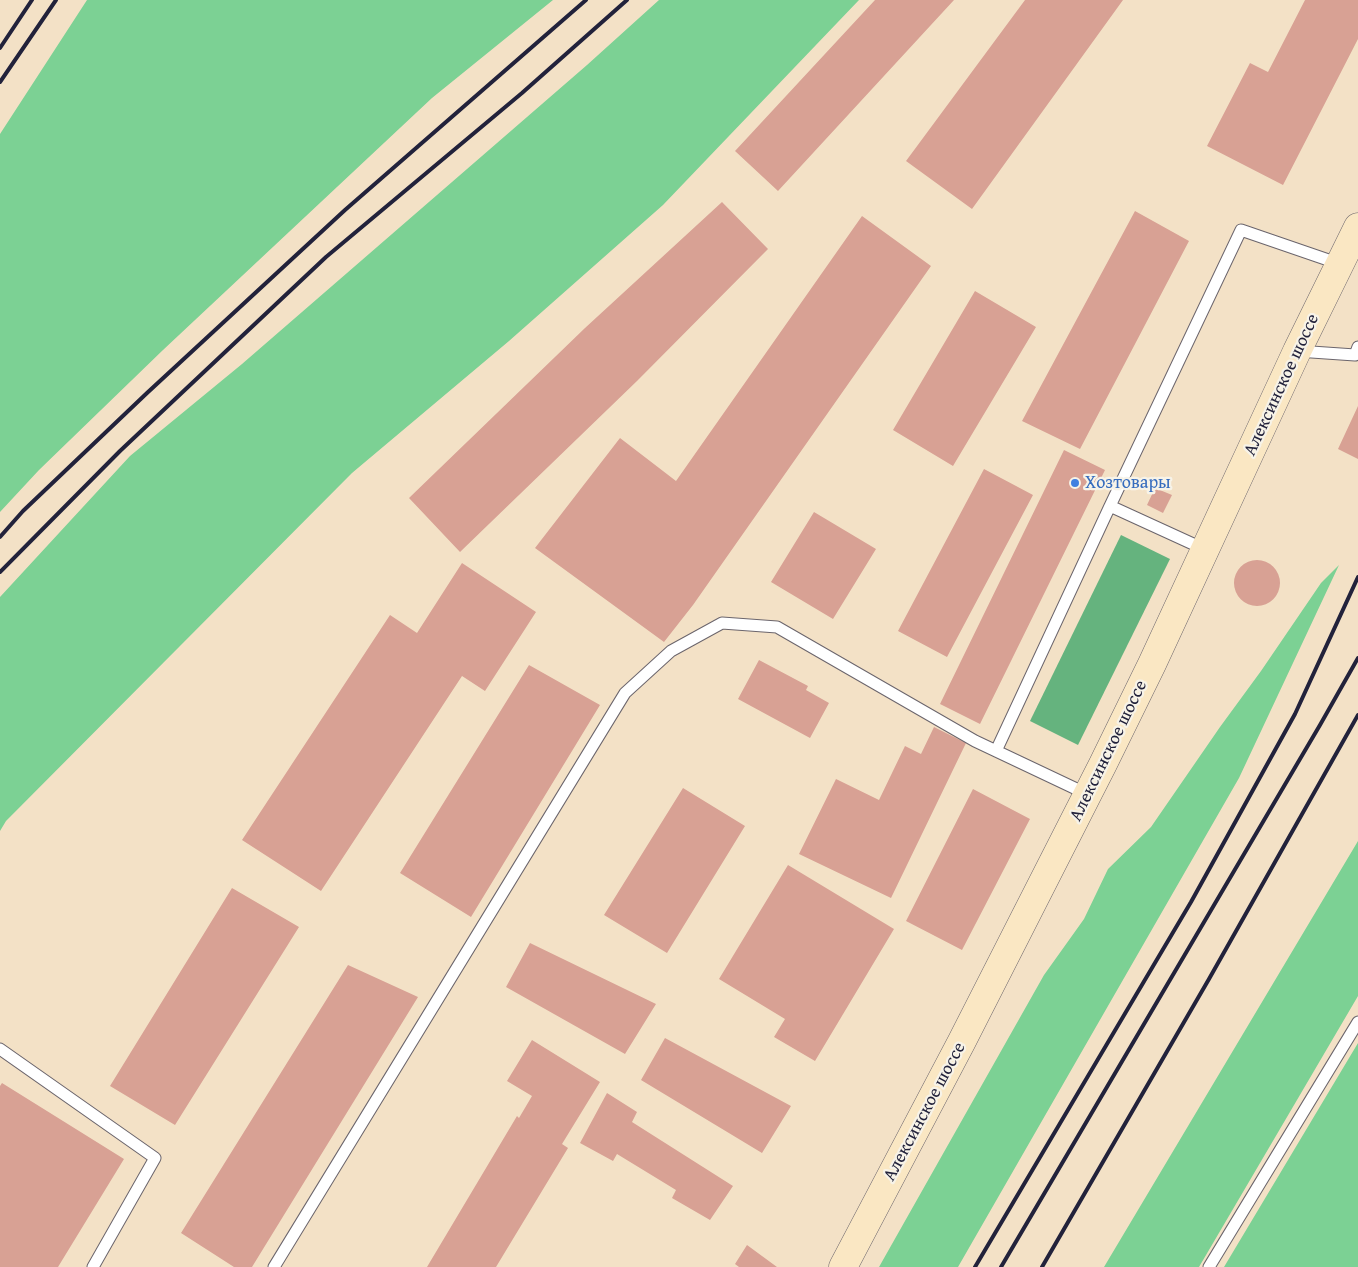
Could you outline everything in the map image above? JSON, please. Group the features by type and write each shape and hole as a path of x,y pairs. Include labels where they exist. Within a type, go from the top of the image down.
{"main road":[{"name":"Алексинское шоссе","path":"843,1267 962,1041 1148,672 1297,350 1358,227"}],"lane":[{"path":"996,751 1241,230 1340,264"},
{"path":"1297,350 1357,353"},
{"path":"1110,506 1204,549"},
{"path":"274,1267 625,692 671,651 722,623 777,627 975,741 1087,794"},
{"path":"1209,1267 1358,1022"},
{"path":"0,1050 155,1158 93,1267"}],"green space":[{"path":"87,0 553,0 432,98 163,350 39,470 0,512 0,134"},
{"path":"659,0 859,0 663,205 509,341 352,473 6,821 0,831 0,597 130,456 242,364 587,65"},
{"path":"1121,535 1170,559 1078,745 1030,721"},
{"path":"1339,565 1239,778 958,1267 879,1267 1044,975 1084,919 1108,869 1151,827 1321,583"},
{"path":"1358,841 1358,996 1199,1267 1104,1267"},
{"path":"1358,1043 1358,1267 1224,1267"}],"building":[{"path":"875,0 954,0 778,191 735,151"},
{"path":"1025,0 1123,0 972,209 906,161"},
{"path":"1305,0 1358,0 1358,39 1283,185 1207,146 1250,63 1268,72"},
{"path":"722,202 768,249 637,381 460,552 409,498 585,328"},
{"path":"1135,211 1189,241 1080,449 1022,421"},
{"path":"862,216 931,266 693,605 664,642 535,548 620,438 676,481"},
{"path":"975,291 1036,327 953,466 893,430"},
{"path":"1358,406 1358,459 1338,449"},
{"path":"1064,450 1105,470 980,724 940,704"},
{"path":"984,469 1033,495 947,657 898,631"},
{"path":"1155,488 1172,495 1163,513 1147,505"},
{"path":"814,512 876,549 833,619 771,582"},
{"path":"1257,560 1270,564 1276,570 1280,583 1276,596 1270,602 1257,606 1244,602 1238,596 1234,583 1238,570 1244,564"},
{"path":"462,563 536,612 485,691 462,676 321,891 242,840 390,615 417,633"},
{"path":"759,660 808,686 806,690 829,703 810,738 738,699"},
{"path":"529,665 600,705 471,917 400,873"},
{"path":"934,727 966,743 891,898 799,854 836,779 879,800 905,746 921,754"},
{"path":"683,788 745,826 667,953 604,915"},
{"path":"973,789 1030,819 962,950 906,921"},
{"path":"788,865 894,929 815,1061 774,1037 785,1019 719,979"},
{"path":"232,888 299,927 175,1125 110,1086"},
{"path":"530,943 656,1004 625,1054 506,987"},
{"path":"348,965 418,997 252,1267 234,1267 181,1233"},
{"path":"665,1038 791,1106 762,1153 641,1080"},
{"path":"532,1040 600,1082 562,1144 568,1148 496,1267 427,1267 517,1116 519,1118 532,1096 507,1081"},
{"path":"2,1083 124,1159 58,1267 0,1267 0,1086"},
{"path":"607,1093 637,1112 632,1122 733,1186 710,1220 672,1198 676,1190 617,1154 613,1161 580,1143"},
{"path":"747,1245 777,1267 739,1267 735,1264"}],"railway":[{"path":"0,48 32,0"},
{"path":"0,82 56,0"},
{"path":"0,537 23,511 147,393 345,210 586,0"},
{"path":"0,572 120,451 326,257 522,93 627,0"},
{"path":"975,1267 1191,902 1295,714 1358,577"},
{"path":"1001,1267 1358,658"},
{"path":"1042,1267 1209,979 1358,715"}],"place":[{"name":"Хозтовары","path":"1075,483"}]}
